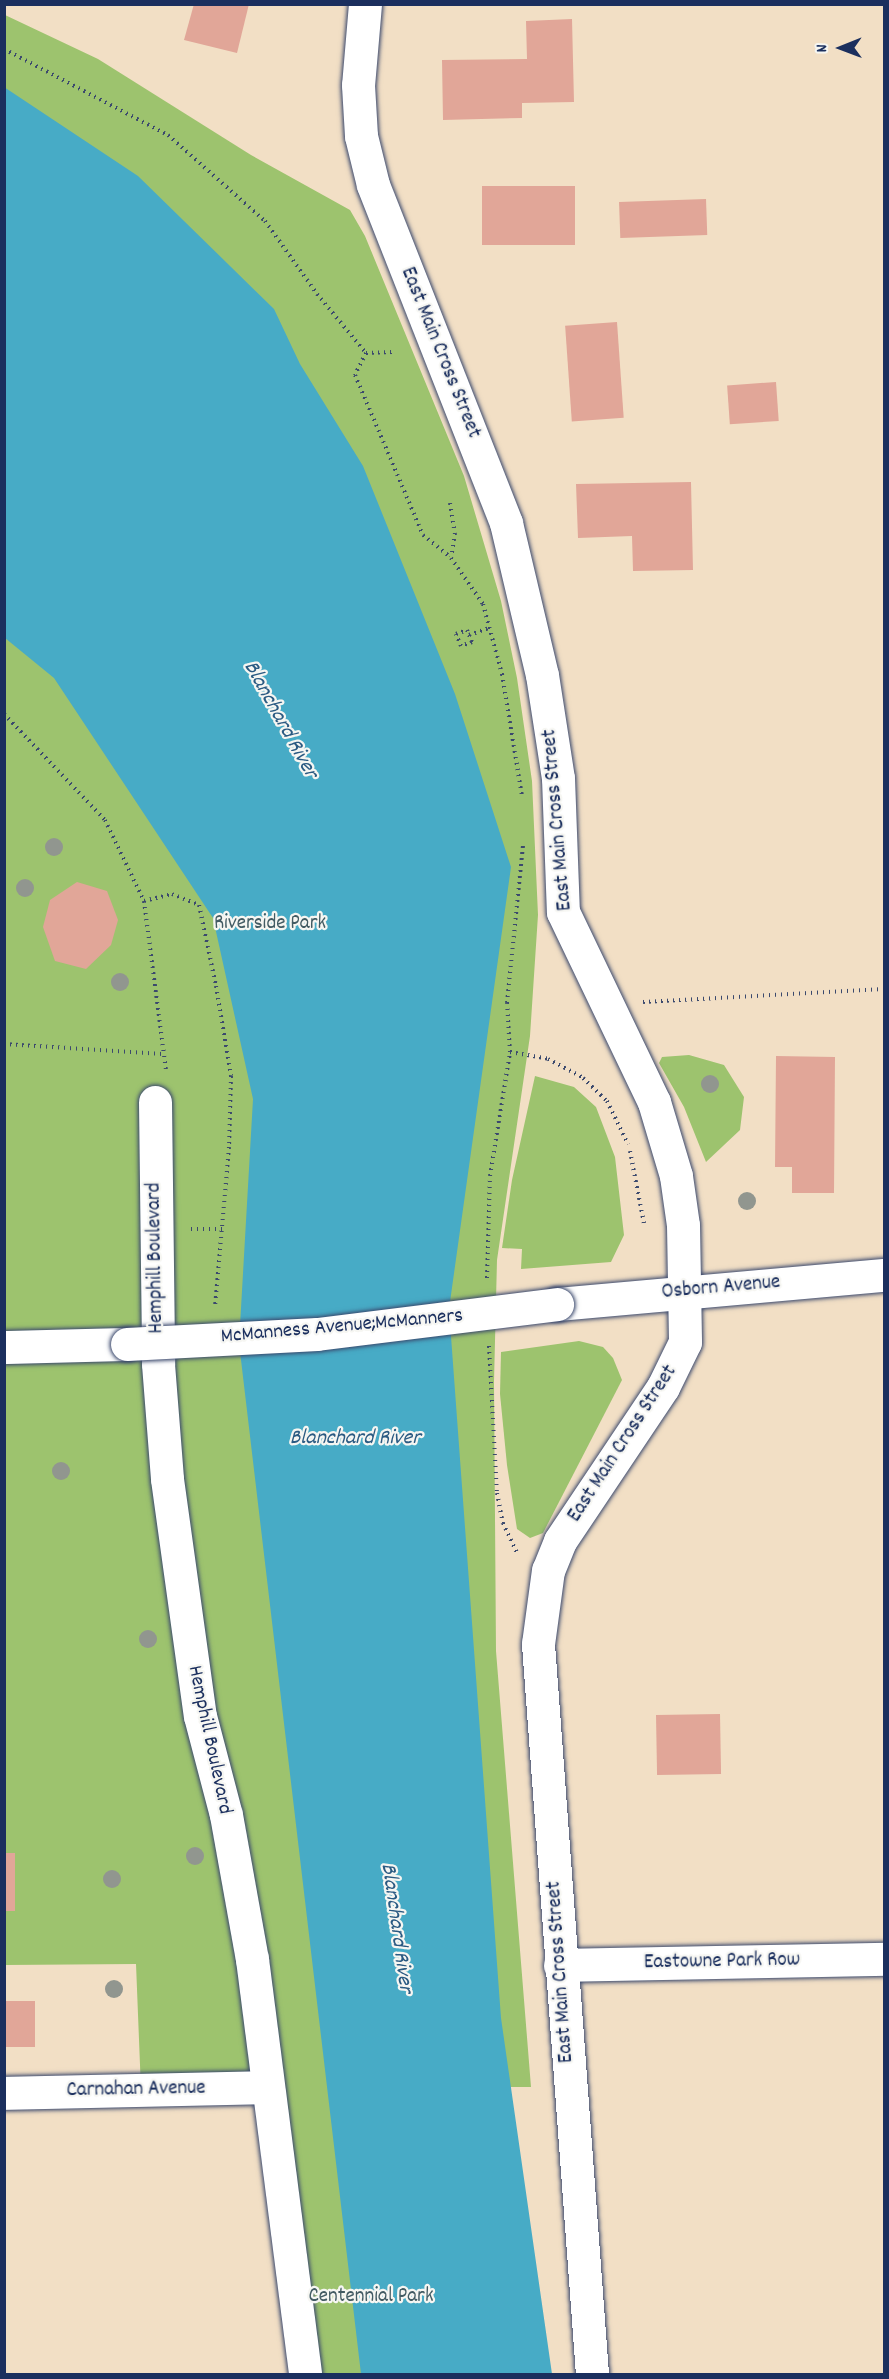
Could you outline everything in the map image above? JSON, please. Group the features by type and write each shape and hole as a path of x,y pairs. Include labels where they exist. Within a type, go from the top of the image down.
{"main road":[{"name":"East Main Cross Street","path":"366,4 358,86 361,136 373,185 506,523 542,675 558,778 563,912 610,1010 632,1049 669,1147 683,1225 685,1342 675,1365 561,1541 548,1570 538,1644 592,2374"},
{"name":"Hemphill Boulevard","path":"155,1102 158,1364 167,1479 200,1716 226,1815 252,1959 304,2374"},
{"name":"Osborn Avenue","path":"557,1304 885,1275"},
{"name":"McManness Avenue;McManners","path":"4,1347 127,1344 317,1334 557,1304"},
{"name":"Eastowne Park Row","path":"560,1965 885,1959"},
{"name":"Carnahan Avenue","path":"4,2093 267,2087"}],"path":[{"path":"4,49 168,135 265,221 316,294 366,353"},
{"path":"366,353 392,352"},
{"path":"366,353 355,375 423,535 451,558 483,604 502,674 524,806"},
{"path":"450,503 455,533 451,558"},
{"path":"469,635 489,628"},
{"path":"467,630 469,635 472,642 461,646 456,634 467,630"},
{"path":"4,714 105,820 144,901 170,1093 169,1097 155,1102"},
{"name":"East Main Cross Street","path":"487,1289 490,1176 510,1052 512,1026 507,1003 523,864"},
{"path":"144,901 172,894 199,905 216,986 231,1076 230,1147 215,1309"},
{"path":"610,1010 642,1002 885,989"},
{"path":"4,1044 163,1054"},
{"path":"510,1052 548,1059 568,1070 608,1101 629,1145 644,1224"},
{"path":"488,1336 490,1418 503,1523 518,1555 528,1564 548,1570"}],"green space":[{"name":"Riverside Park","path":"5,15 98,59 251,155 350,210 365,236 464,476 501,601 517,678 532,781 538,915 530,1036 497,1260 494,1382 496,1651 531,2087 419,2087 460,2374 305,2374 267,2087 141,2090 136,1964 5,1965"},
{"path":"689,1055 724,1065 744,1097 740,1130 706,1162 684,1107 659,1063 662,1057"},
{"path":"535,1076 574,1087 596,1107 615,1157 624,1235 611,1262 521,1269 522,1249 502,1248 512,1180"},
{"path":"579,1341 603,1347 613,1358 622,1380 543,1533 530,1538 517,1529 507,1465 500,1394 501,1352"}],"water":[{"name":"Blanchard River","path":"4,87 138,176 274,309 300,364 363,466 455,694 511,867 449,1309 501,2018 552,2374 361,2374 239,1343 253,1099 213,918 54,678 5,638"}],"building":[{"path":"194,4 249,4 237,53 184,40"},
{"path":"572,19 574,102 522,103 522,118 443,120 442,60 527,59 526,21"},
{"path":"482,186 575,186 575,245 482,245"},
{"path":"706,199 707,235 620,238 619,202"},
{"path":"617,322 624,418 572,421 565,326"},
{"path":"776,382 779,421 730,424 727,385"},
{"path":"691,482 693,570 633,571 632,536 578,538 576,484"},
{"path":"77,882 107,891 118,920 111,945 86,969 55,961 43,927 50,900"},
{"path":"776,1056 835,1057 834,1193 792,1193 792,1167 775,1167"},
{"path":"720,1714 721,1774 657,1775 656,1715"},
{"path":"4,1853 15,1853 15,1911 4,1911"},
{"path":"4,2001 35,2001 35,2047 4,2047"}],"park label":[{"name":"Centennial Park","path":"371,2297"}]}
